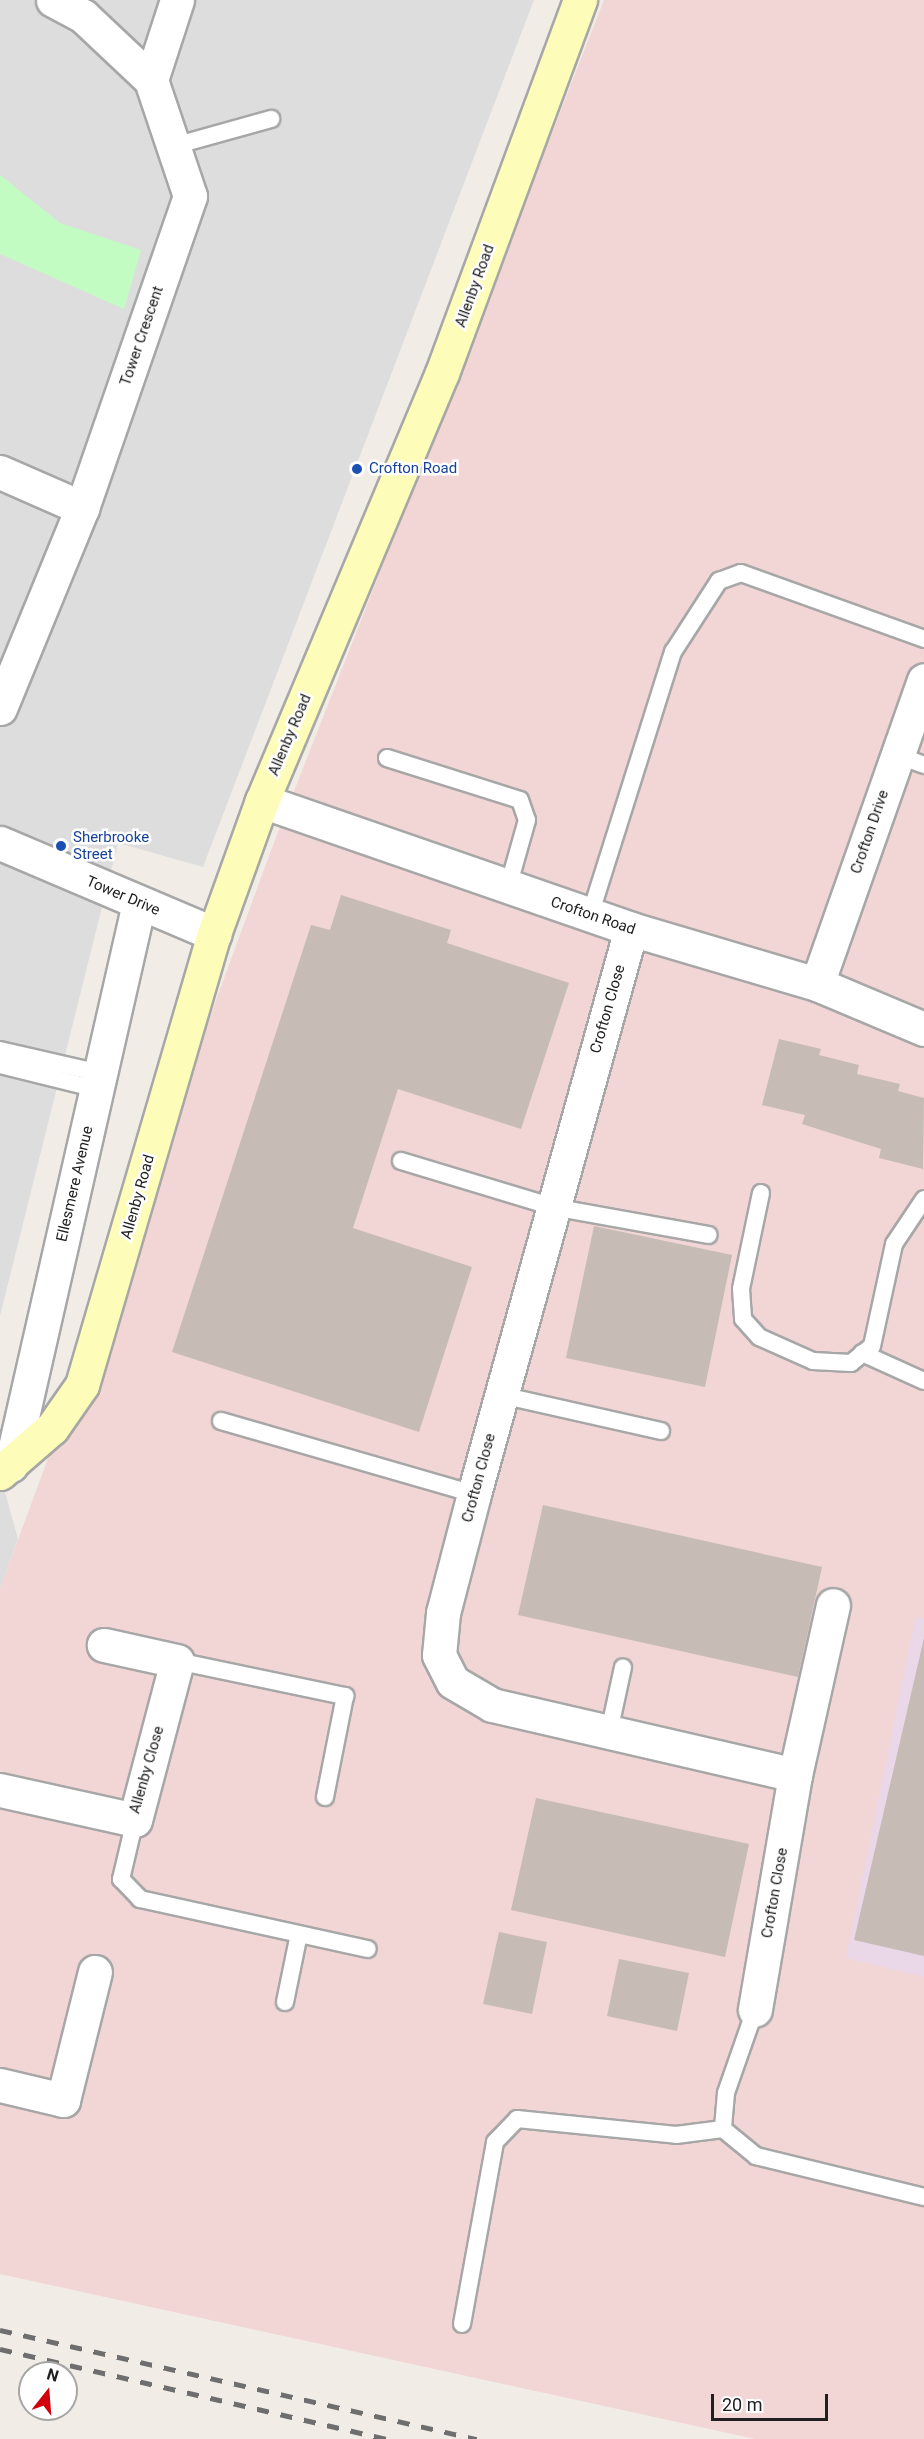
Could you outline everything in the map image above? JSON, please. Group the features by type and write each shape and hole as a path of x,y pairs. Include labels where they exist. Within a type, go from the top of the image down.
{"main road":[{"name":"Allenby Road","path":"5,1469 52,1428 82,1385 214,934 262,801 442,373 580,0"}],"street":[{"name":"Tower Crescent","path":"0,708 82,508 190,196 152,80 84,16 52,0"},
{"path":"152,80 177,0"},
{"path":"0,472 82,508"},
{"name":"Crofton Drive","path":"817,984 910,760 924,680"},
{"name":"Crofton Road","path":"262,801 631,929 817,984 924,1029"},
{"name":"Tower Drive","path":"0,843 214,934"},
{"name":"Ellesmere Avenue","path":"5,1469 139,903"},
{"name":"Crofton Close","path":"631,929 474,1494 443,1613 439,1655 453,1682 492,1705 795,1775"},
{"name":"Crofton Close","path":"755,2010 795,1775 833,1605"},
{"path":"104,1645 177,1661"},
{"name":"Allenby Close","path":"0,1790 135,1820 177,1661"},
{"path":"0,2085 63,2100 95,1972"}],"lane":[{"path":"174,146 271,119"},
{"path":"590,915 673,652 719,581 741,573 924,639"},
{"path":"387,758 520,800 527,820 508,886"},
{"path":"0,1050 98,1081"},
{"path":"0,1065 98,1081"},
{"path":"400,1161 553,1207 708,1235"},
{"path":"761,1193 741,1289 743,1319 759,1337 813,1361 851,1363 872,1346 894,1244 924,1199"},
{"path":"862,1353 924,1381"},
{"path":"501,1395 661,1431"},
{"path":"221,1421 474,1494"},
{"path":"177,1661 345,1696 325,1797"},
{"path":"609,1732 623,1667"},
{"path":"135,1820 121,1879 140,1899 368,1949"},
{"path":"285,2002 298,1934"},
{"path":"723,2129 726,2093 755,2010"},
{"path":"462,2324 495,2142 517,2119 676,2135 723,2129 756,2156 924,2197"}],"shaded area":[{"path":"0,0 534,0 203,867 118,843 0,1316"},
{"path":"604,0 924,0 924,2439 755,2439 0,2274 0,1589 273,845"},
{"path":"0,1474 18,1539 0,1589"},
{"path":"915,1618 924,1619 924,1977 846,1958"}],"green space":[{"path":"0,175 60,223 141,250 124,309 0,254"}],"building":[{"path":"341,895 451,930 447,943 569,983 521,1129 398,1089 353,1228 472,1267 419,1432 172,1352 311,925 330,930"},
{"path":"779,1039 821,1049 819,1055 859,1065 857,1074 900,1084 898,1091 924,1098 923,1169 879,1158 881,1149 802,1124 805,1115 762,1105"},
{"path":"594,1226 732,1255 705,1387 566,1358"},
{"path":"543,1505 822,1567 798,1677 518,1615"},
{"path":"924,1638 924,1956 854,1940"},
{"path":"536,1798 749,1844 725,1957 511,1910"},
{"path":"499,1932 547,1942 532,2014 483,2004"},
{"path":"619,1959 689,1973 677,2031 607,2016"}],"railway":[{"path":"0,2330 477,2439"},
{"path":"0,2349 388,2439"}],"place":[{"name":"Crofton Road","path":"357,469"},
{"name":"Sherbrooke Street","path":"61,846"}]}
